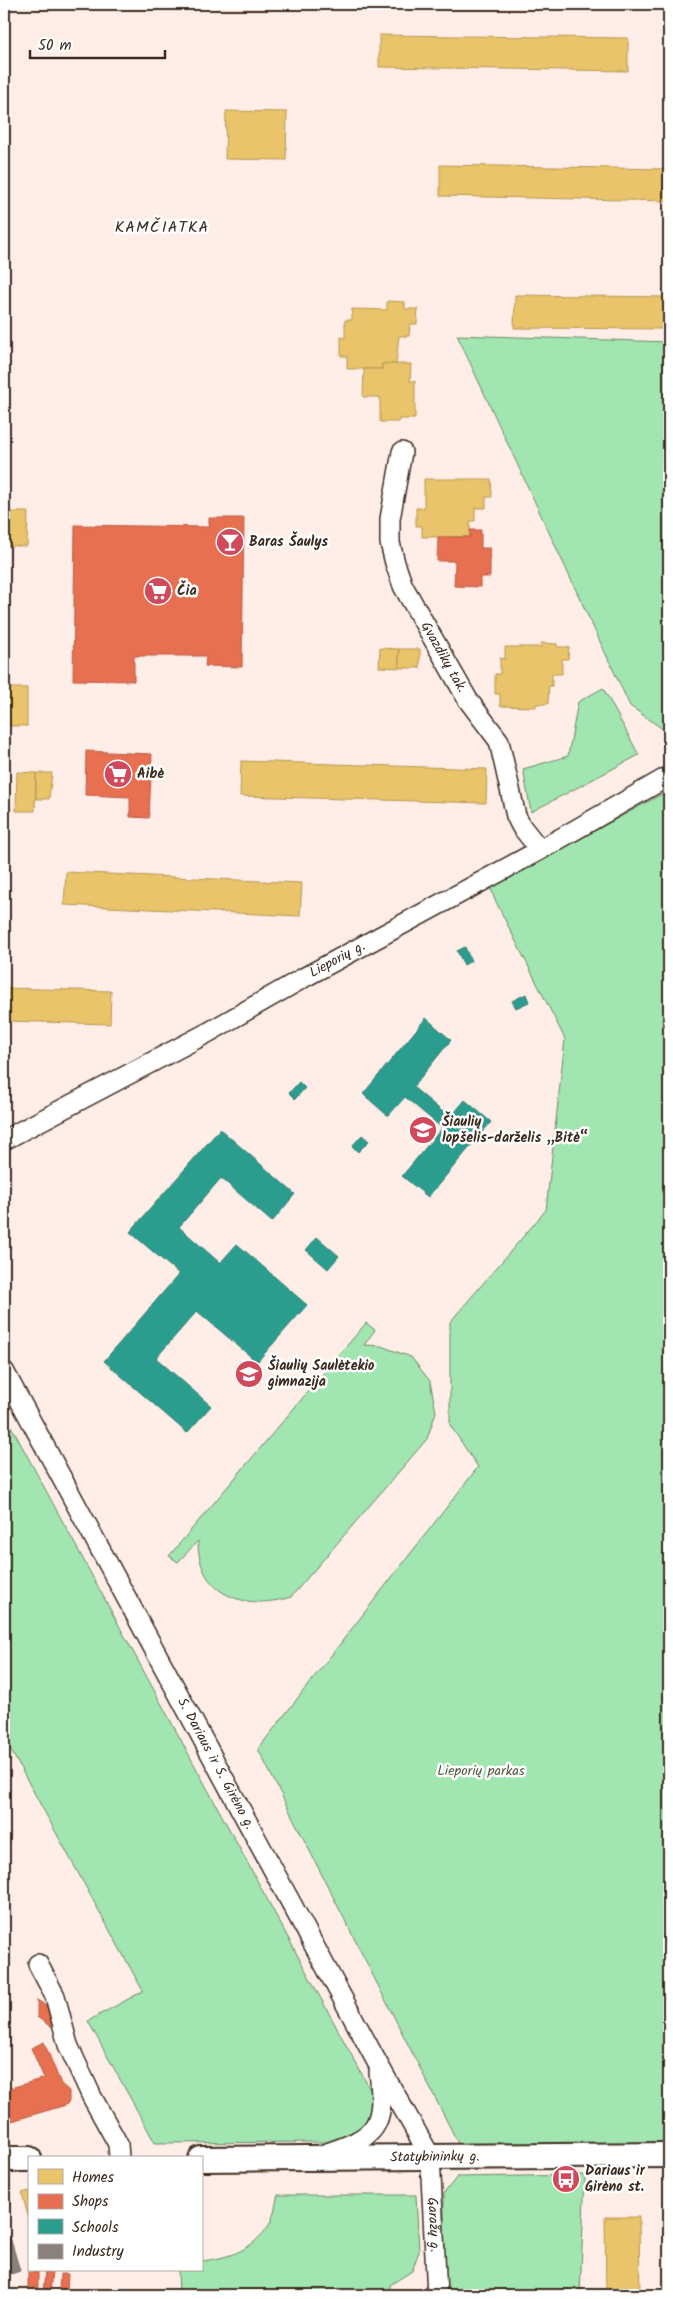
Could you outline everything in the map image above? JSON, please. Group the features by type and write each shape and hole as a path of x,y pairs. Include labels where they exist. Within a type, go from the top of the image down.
{"main road":[{"name":"Statybininkų g.","path":"202,2159 669,2155"},
{"path":"4,2159 28,2159"}],"street":[{"name":"Gvazdikų tak.","path":"402,452 390,519 390,543 403,586 468,700 499,741 516,816 521,826 540,850"},
{"name":"Lieporių g.","path":"4,1140 209,1032 305,977 540,850 669,776"},
{"name":"S. Dariaus ir S. Girėno g.","path":"4,1370 378,2064 430,2156"},
{"path":"38,1964 55,1996 68,2045 92,2097 118,2144 119,2156"},
{"path":"312,2158 357,2142 370,2133 378,2121 383,2102 378,2064"},
{"name":"Garažų g.","path":"430,2156 436,2295"}],"green space":[{"path":"457,335 669,342 669,716 664,730 630,706"},
{"path":"603,688 639,755 531,812 523,769 568,756 578,702"},
{"name":"Lieporių parkas","path":"669,790 669,2143 459,2145 258,1749 478,1467 450,1425 450,1322 546,1210 565,1039 494,898 491,888"},
{"path":"366,1323 375,1330 364,1345 381,1346 411,1357 430,1381 436,1412 427,1439 291,1597 257,1602 241,1600 227,1595 215,1587 206,1575 200,1560 198,1541 178,1562 169,1556"},
{"path":"4,1413 371,2091 373,2102 370,2119 360,2130 352,2134 334,2142 155,2143 88,2021 143,1991 4,1738"},
{"path":"585,2175 580,2295 448,2295 444,2260 444,2193 457,2177"},
{"path":"278,2195 416,2195 419,2251 412,2271 390,2285 390,2295 179,2295 178,2272 202,2272 202,2261 231,2255 248,2247 263,2234 273,2215"}],"building: Homes":[{"path":"379,35 628,38 628,71 379,67"},
{"path":"226,111 287,112 286,160 225,159"},
{"path":"440,165 669,169 669,201 440,196"},
{"path":"515,295 669,297 669,329 514,328"},
{"path":"387,301 405,302 405,309 418,309 417,324 410,324 409,336 399,336 396,364 382,364 382,369 347,369 347,356 341,356 341,337 345,338 345,320 352,320 352,309 387,310"},
{"path":"382,364 411,364 410,381 415,381 415,419 399,419 399,422 380,422 380,397 363,397 364,369 382,369"},
{"path":"424,479 491,479 492,497 486,497 486,508 475,508 475,521 470,521 470,537 422,537 422,526 416,526 416,508 424,508"},
{"path":"4,512 28,512 27,546 4,546"},
{"path":"541,643 557,644 557,647 569,647 568,659 562,659 562,674 552,674 552,686 549,686 548,704 536,704 536,707 500,706 500,694 495,694 495,674 500,674 500,658 505,659 505,647 541,647"},
{"path":"380,648 399,649 399,668 379,667"},
{"path":"399,649 420,649 420,668 399,668"},
{"path":"4,688 27,688 27,726 4,726"},
{"path":"241,761 487,769 486,803 240,796"},
{"path":"17,772 36,773 35,811 16,811"},
{"path":"36,773 52,773 49,799 36,799"},
{"path":"66,872 302,883 300,916 64,905"},
{"path":"4,988 111,991 110,1024 4,1021"},
{"path":"28,2191 28,2216 22,2193"},
{"path":"605,2217 639,2217 640,2295 606,2295"}],"building: Shops":[{"name":"Čia","path":"209,518 244,518 242,667 205,666 206,656 134,656 134,681 73,680 75,525 209,527"},
{"path":"470,530 481,530 481,548 490,548 490,577 480,577 480,587 454,586 455,561 437,561 438,537 470,537"},
{"name":"Aibė","path":"86,751 152,754 149,818 130,817 130,797 85,795"},
{"path":"37,2000 53,2010 51,2027 37,2017"},
{"path":"44,2042 61,2084 69,2091 69,2101 66,2105 5,2123 4,2090 44,2078 31,2048"},
{"path":"28,2272 38,2272 38,2288 28,2288"},
{"path":"45,2272 52,2272 50,2294 43,2293"},
{"path":"60,2274 68,2274 67,2291 59,2291"}],"building: Schools":[{"path":"465,947 471,961 464,965 457,951"},
{"path":"526,994 529,1002 516,1008 512,1001"},
{"path":"426,1018 451,1040 413,1087 450,1118 465,1100 491,1122 428,1197 402,1176 442,1128 405,1097 388,1116 363,1094"},
{"path":"299,1082 305,1088 295,1099 289,1093"},
{"path":"220,1129 295,1194 272,1222 221,1178 179,1227 220,1263 237,1244 307,1305 257,1362 197,1311 156,1358 211,1406 187,1433 104,1361 179,1274 130,1232"},
{"path":"362,1135 369,1141 358,1152 352,1146"},
{"path":"317,1237 339,1256 328,1269 306,1250"}],"building: Industry":[{"path":"10,2237 20,2271 11,2274 4,2249 4,2239"}],"place":[{"name":"Baras Šaulys","path":"230,542"},
{"name":"Čia","path":"158,591"},
{"name":"Aibė","path":"118,774"},
{"name":"Šiaulių lopšelis-darželis „Bitė“","path":"423,1130"},
{"name":"Šiaulių Saulėtekio gimnazija","path":"249,1374"},
{"name":"Dariaus ir Girėno st.","path":"566,2179"}],"district":[{"name":"KAMČIATKA","path":"162,227"}]}
